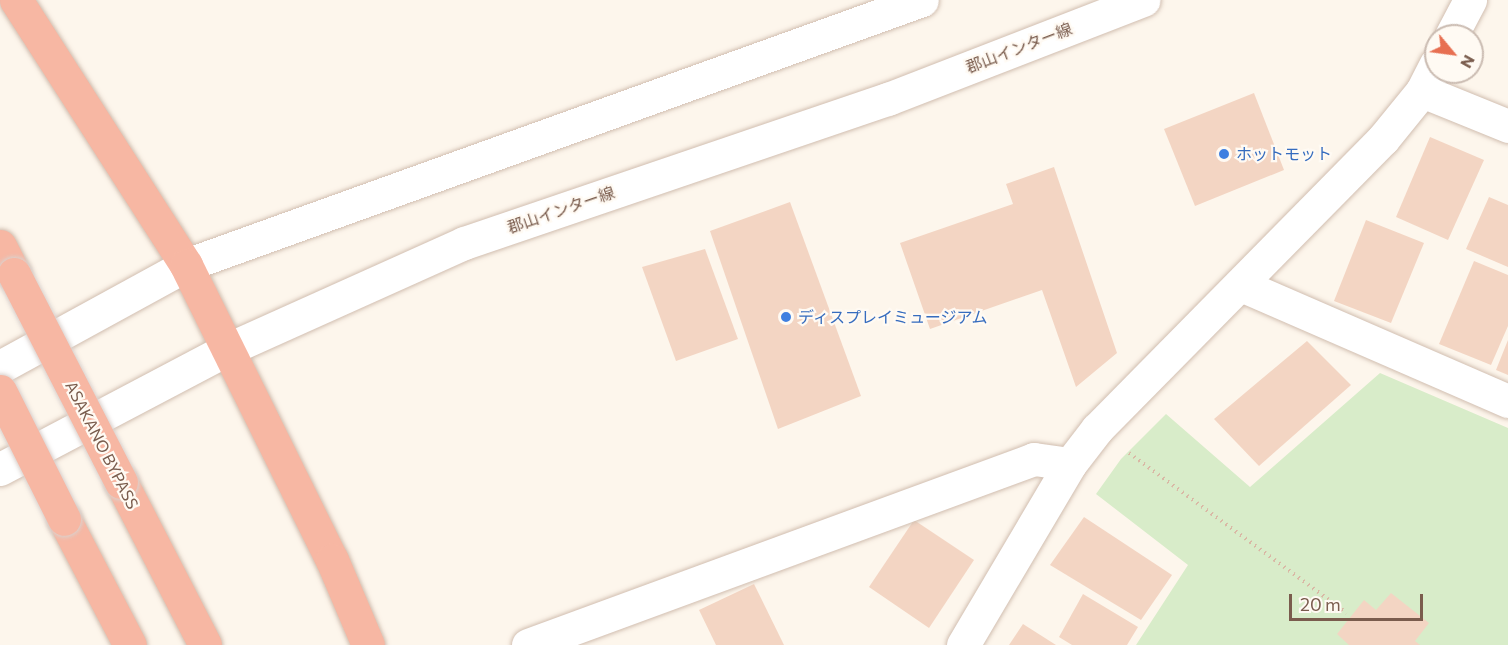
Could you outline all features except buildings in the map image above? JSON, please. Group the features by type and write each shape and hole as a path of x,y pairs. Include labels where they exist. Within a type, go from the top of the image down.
{"highway":[{"path":"16,0 186,264 226,350 332,560 368,645"},
{"name":"ASAKANO BYPASS","path":"7,260 205,645"},
{"path":"0,391 130,645"}],"street":[{"path":"0,367 186,264 922,0"},
{"name":"郡山インター線","path":"0,469 226,350 464,243 888,99 1143,0"},
{"path":"1457,24 1470,0"},
{"path":"963,645 1070,464 1097,429 1383,139 1424,84"},
{"path":"1439,84 1508,126"},
{"path":"1241,285 1508,401"},
{"path":"528,645 1034,459 1070,464"}],"path":[{"path":"1097,429 1347,613"}],"green space":[{"path":"1380,373 1508,428 1508,645 1136,645 1188,565 1096,494 1121,459 1166,414 1250,487"}],"place":[{"name":"ホットモット","path":"1224,154"},
{"name":"ディスプレイミュージアム","path":"786,317"}]}
